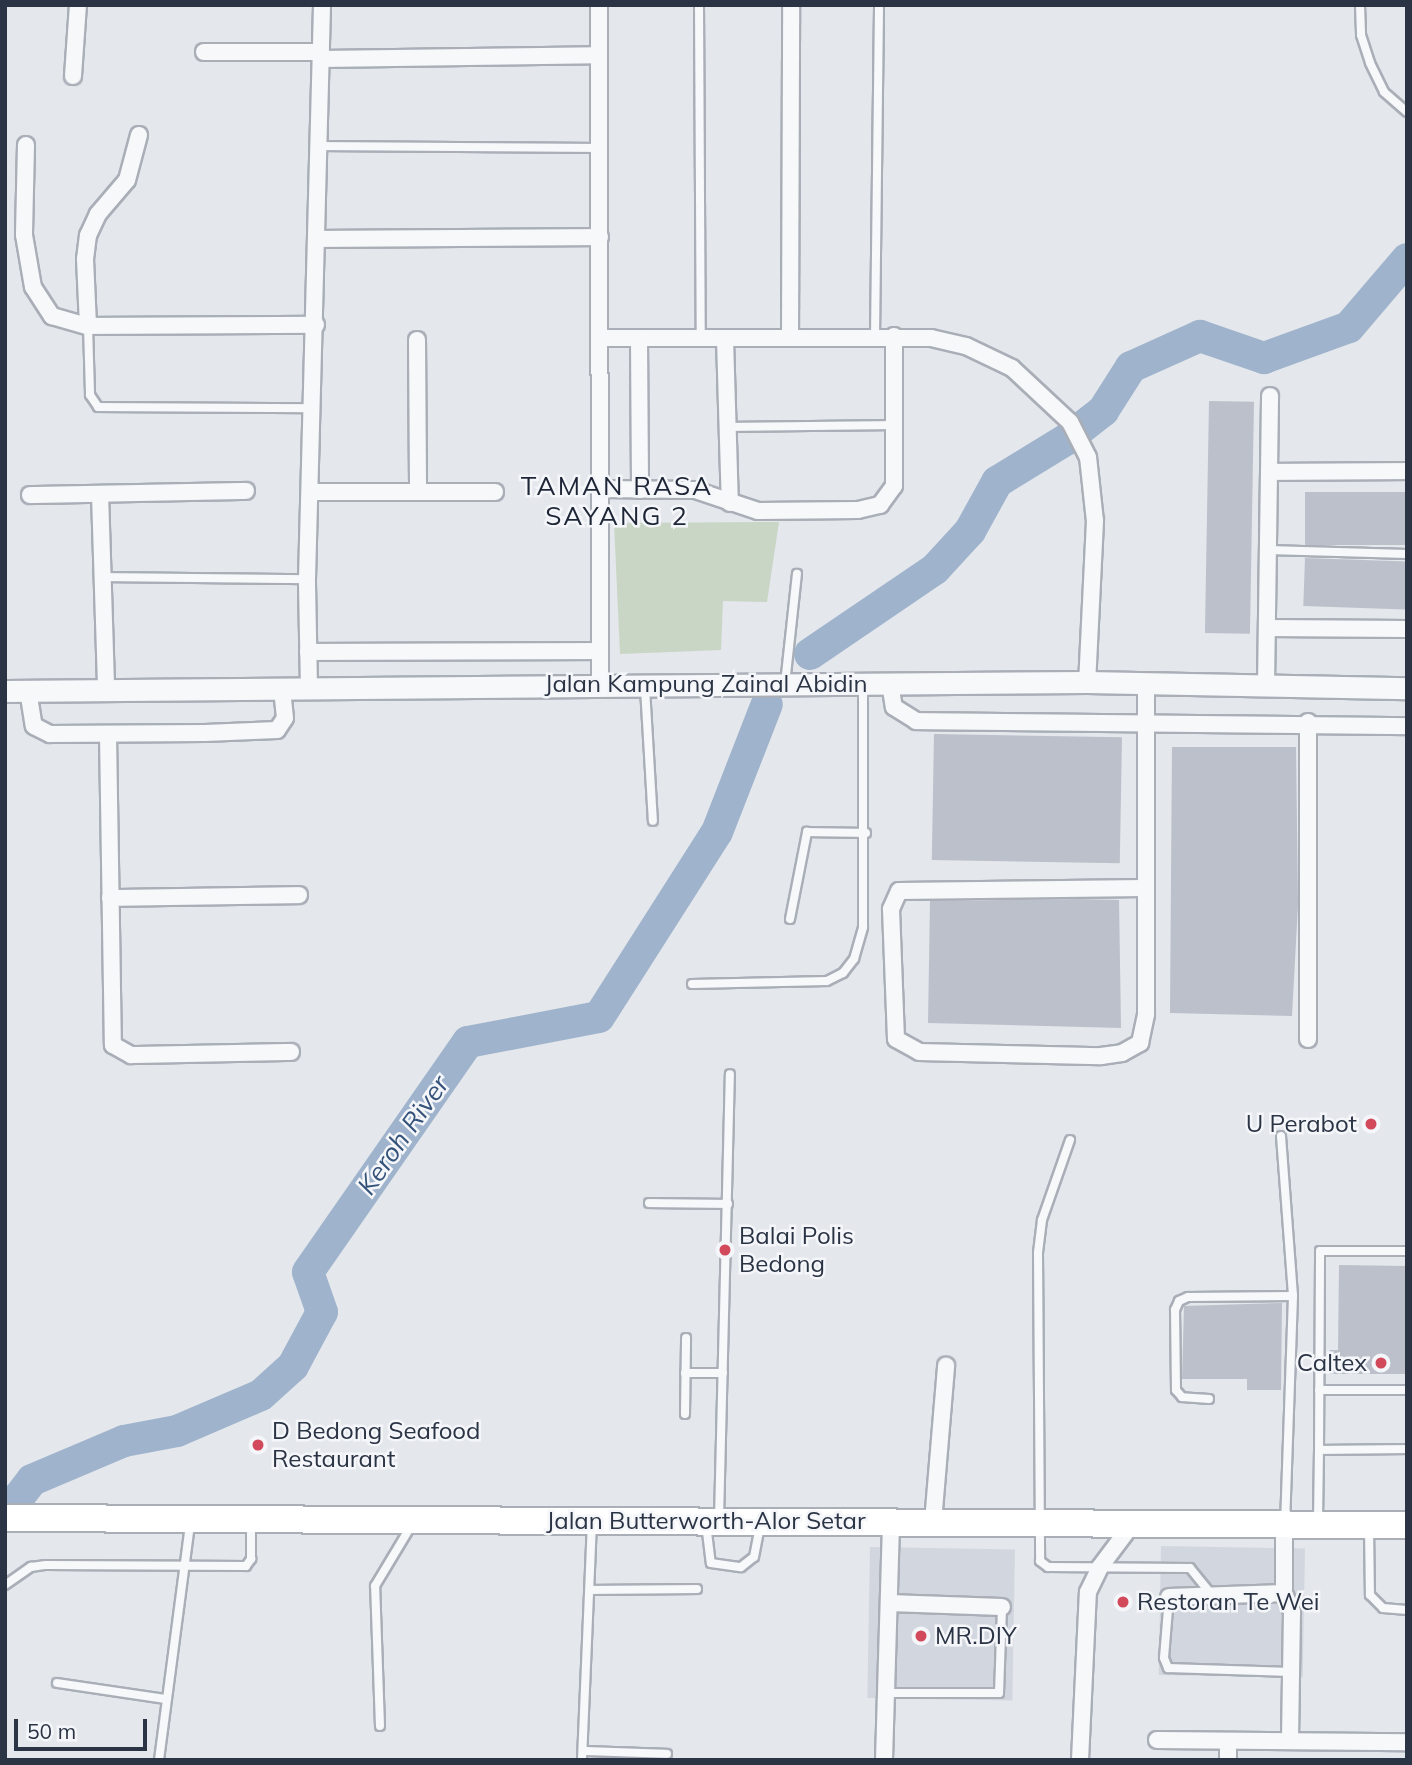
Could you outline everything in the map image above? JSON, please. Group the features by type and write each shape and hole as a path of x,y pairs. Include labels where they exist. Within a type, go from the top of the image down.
{"main road":[{"name":"Jalan Butterworth-Alor Setar","path":"5,1518 1407,1525"}],"street":[{"path":"74,76 78,5"},
{"path":"309,688 307,579 319,239 321,5"},
{"path":"599,5 600,685"},
{"path":"790,338 791,5"},
{"path":"204,52 321,56 597,55"},
{"path":"88,326 85,259 88,235 98,214 127,180 139,135"},
{"path":"26,145 24,234 33,287 52,316 88,326 316,326"},
{"path":"319,239 600,237"},
{"path":"601,489 695,490 758,511 858,510 880,505 894,486 894,336"},
{"path":"600,338 894,336 948,341 990,355 1029,381 1070,422 1088,457 1095,521 1087,681"},
{"path":"639,339 640,490"},
{"path":"725,339 730,503"},
{"path":"416,340 418,492"},
{"path":"1266,687 1270,396"},
{"path":"1269,472 1407,471"},
{"path":"30,495 246,491"},
{"path":"311,492 495,492"},
{"path":"100,494 106,690"},
{"path":"1267,628 1407,629"},
{"path":"308,652 600,651"},
{"name":"Jalan Kampung Zainal Abidin","path":"5,691 1087,681 1407,688"},
{"path":"890,683 894,707 916,721 1308,722 1407,726"},
{"path":"1144,888 899,891 891,909 896,1039 919,1052 1101,1056 1136,1047 1143,1036 1146,1014 1146,683"},
{"path":"28,690 31,716 40,730 108,734 277,730 285,718 282,688"},
{"path":"1308,722 1308,1039"},
{"path":"108,734 113,1045 131,1055 291,1052"},
{"path":"110,898 299,895"},
{"path":"933,1522 946,1366"},
{"path":"884,1760 891,1522"},
{"path":"1080,1760 1087,1600 1100,1567 1132,1523"},
{"path":"1284,1524 1284,1593 1292,1612 1290,1741"},
{"path":"1169,1597 1210,1593 1284,1593"},
{"path":"889,1603 1002,1607"},
{"path":"1157,1740 1403,1742 1398,1760"},
{"path":"1228,1741 1228,1760"}],"lane":[{"path":"699,5 701,338"},
{"path":"875,336 879,5"},
{"path":"1360,5 1361,35 1370,63 1384,92 1407,112"},
{"path":"320,146 598,148"},
{"path":"88,326 90,395 98,407 312,408"},
{"path":"727,428 894,425"},
{"path":"1268,550 1407,554"},
{"path":"785,684 797,574"},
{"path":"102,577 307,579"},
{"path":"692,984 827,981 843,973 854,959 863,927 866,833 863,683"},
{"path":"645,685 653,821"},
{"path":"790,919 807,832 866,833"},
{"path":"730,1074 723,1373 711,1563 741,1567 754,1557 761,1522"},
{"path":"1281,1136 1293,1296 1284,1524"},
{"path":"1070,1140 1042,1220 1038,1253 1041,1564 1190,1568 1210,1593"},
{"path":"649,1203 728,1204"},
{"path":"1318,1524 1320,1251 1407,1251"},
{"path":"1209,1399 1182,1397 1175,1390 1175,1310 1179,1301 1188,1297 1293,1296"},
{"path":"685,1413 686,1338"},
{"path":"685,1373 723,1373"},
{"path":"1319,1390 1407,1390"},
{"path":"1319,1450 1407,1450"},
{"path":"159,1760 190,1519"},
{"path":"5,1585 31,1567 46,1564 246,1566 251,1559 251,1519"},
{"path":"380,1726 375,1586 415,1520"},
{"path":"593,1521 582,1756 667,1754"},
{"path":"1369,1524 1370,1595 1383,1608 1407,1610"},
{"path":"590,1590 697,1589"},
{"path":"1169,1597 1168,1668 1291,1672"},
{"path":"886,1693 999,1693 1002,1607"},
{"path":"57,1683 165,1699"}],"shaded area":[{"path":"1161,1546 1305,1549 1303,1677 1159,1675"},
{"path":"870,1547 1015,1550 1012,1701 867,1698"}],"green space":[{"path":"779,522 767,602 723,601 721,650 620,654 614,523"}],"building":[{"path":"1209,401 1254,402 1250,634 1205,633"},
{"path":"1305,492 1407,492 1407,545 1305,545"},
{"path":"1305,558 1407,562 1405,610 1303,606"},
{"path":"934,734 1122,737 1120,863 932,860"},
{"path":"1172,747 1296,747 1298,905 1292,1016 1170,1013"},
{"path":"1119,900 1121,1028 928,1023 930,901"},
{"path":"1339,1265 1407,1266 1407,1374 1330,1374 1330,1350 1338,1350"},
{"path":"1282,1303 1281,1390 1247,1390 1247,1379 1182,1379 1184,1306"}],"waterway":[{"path":"810,654 935,569 970,531 997,482 1067,439 1103,411 1131,367 1200,336 1264,358 1349,327 1407,259"},
{"name":"Keroh River","path":"5,1515 32,1480 124,1441 177,1431 261,1395 293,1366 322,1312 308,1272 468,1042 599,1017 717,832 767,704"}],"place":[{"name":"U Perabot","path":"1371,1124"},
{"name":"Balai Polis Bedong","path":"725,1250"},
{"name":"Caltex","path":"1381,1363"},
{"name":"D Bedong Seafood Restaurant","path":"258,1445"},
{"name":"Restoran Te Wei","path":"1123,1602"},
{"name":"MR.DIY","path":"921,1636"}],"district":[{"name":"TAMAN RASA SAYANG 2","path":"617,501"}]}
